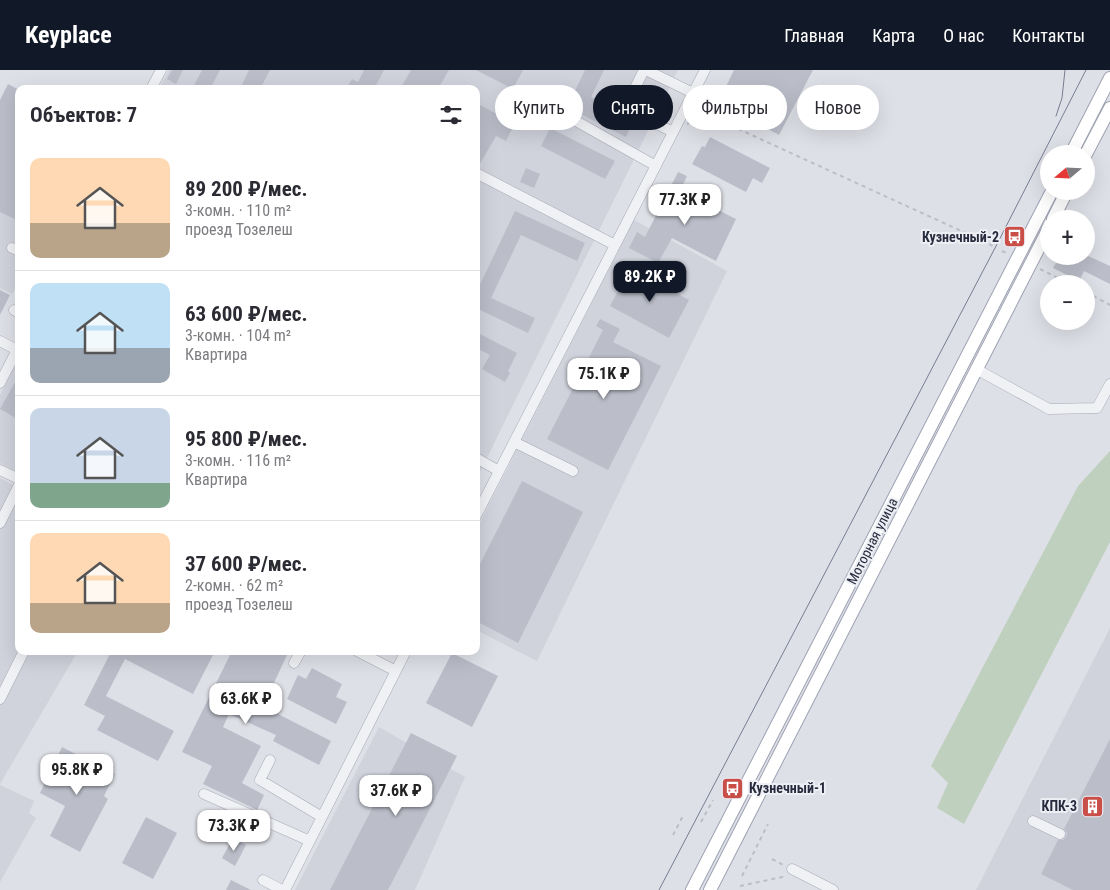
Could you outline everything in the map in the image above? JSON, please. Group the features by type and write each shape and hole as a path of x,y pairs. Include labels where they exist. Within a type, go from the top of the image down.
{"main road":[{"path":"1076,145 1110,78"},
{"path":"1091,145 1110,108"},
{"name":"Моторная улица","path":"692,890 1047,200"},
{"name":"Моторная улица","path":"710,890 1040,246"},
{"path":"862,561 875,568"}],"street":[{"path":"153,85 161,70"},
{"path":"673,132 625,108 645,70 683,88"},
{"path":"697,85 705,70"},
{"path":"480,506 683,113"},
{"path":"583,125 656,166"},
{"path":"480,175 615,245"},
{"path":"0,341 15,347"},
{"path":"0,383 15,354"},
{"path":"976,370 1049,409 1096,408 1110,384"},
{"path":"514,442 573,471"},
{"path":"480,460 499,471"},
{"path":"0,470 15,477"},
{"path":"0,523 15,493"},
{"path":"0,698 22,655"},
{"path":"294,663 299,655"},
{"path":"365,655 396,671"},
{"path":"263,880 284,890 404,655"},
{"path":"270,760 260,780 322,817"},
{"path":"204,794 310,841"},
{"path":"1033,821 1060,834"},
{"path":"796,871 833,890"}],"path":[{"path":"679,121 686,125 708,115 983,241"},
{"path":"988,244 996,248"},
{"path":"1095,297 1110,305"},
{"path":"701,822 713,800"},
{"path":"673,836 684,814"},
{"path":"742,876 768,824"},
{"path":"772,859 796,871"},
{"path":"740,886 796,871"}],"shaded area":[{"path":"169,70 678,70 671,85 593,85 593,130 648,130 480,472 480,85 161,85"},
{"path":"0,172 15,180 15,289 12,294 0,288"},
{"path":"634,220 727,271 537,661 480,632 480,522"},
{"path":"15,366 15,471 0,463 0,395"},
{"path":"0,478 15,486 15,655 76,655 0,784"},
{"path":"1110,628 1110,890 976,890"},
{"path":"379,727 465,777 415,890 295,890"},
{"path":"0,785 34,801 29,813 36,818 0,882"}],"green space":[{"path":"1110,451 1110,542 964,824 937,808 948,783 931,766 1078,486"}],"building":[{"path":"172,70 183,70 176,84 167,79"},
{"path":"202,70 220,70 212,85 194,85"},
{"path":"249,70 270,70 262,85 242,85"},
{"path":"364,70 384,70 376,85 348,85 352,79 358,82"},
{"path":"411,70 449,70 440,85 402,85"},
{"path":"476,70 523,70 515,85 505,85"},
{"path":"585,70 604,70 597,85 593,85 591,97 593,98 593,120 583,115 583,85 578,85"},
{"path":"734,70 813,70 805,85 797,85 797,101 787,120 787,85 727,85"},
{"path":"8,84 15,88 15,219 0,212 0,100"},
{"path":"480,105 495,113 495,130 512,130 506,141 496,136 480,164"},
{"path":"549,130 554,130 615,161 605,179 541,146"},
{"path":"612,130 629,130 626,137"},
{"path":"769,130 782,130 779,135"},
{"path":"710,137 770,168 762,183 753,178 746,192 692,164 702,146 705,147"},
{"path":"526,168 540,174 534,188 520,182"},
{"path":"678,172 687,176 680,191 736,219 716,261 672,238 658,263 629,248 637,232 645,237"},
{"path":"515,211 585,243 577,261 521,235 491,298 535,318 528,333 480,310 480,285"},
{"path":"1095,259 1110,266 1110,284 1084,271 1082,275 1067,275 1053,268 1055,265 1095,265"},
{"path":"630,268 689,300 669,338 610,306"},
{"path":"0,290 10,295 0,315"},
{"path":"600,319 620,329 613,342 661,366 608,470 547,439 603,330 596,326"},
{"path":"480,334 517,353 505,382 482,369 490,355 480,350"},
{"path":"15,382 15,418 0,409"},
{"path":"522,481 583,512 518,643 480,623 480,564"},
{"path":"109,655 213,655 193,694 125,659 106,696 174,731 158,761 97,730 105,716 84,705"},
{"path":"230,655 287,655 265,702 281,709 278,714 331,741 319,765 273,741 276,735 229,714 223,727 261,746 242,783 264,795 257,810 203,784 212,766 182,752"},
{"path":"451,655 456,655 498,676 472,727 426,703"},
{"path":"312,668 342,684 336,697 347,702 336,724 287,699 298,675 306,679"},
{"path":"411,733 457,756 388,890 330,890"},
{"name":"КПК-3","path":"1110,739 1110,890 1073,890 1041,874 1058,840 1063,840 1066,837 1067,833 1064,829"},
{"path":"62,747 115,774 104,796 108,799 80,852 50,836 65,806 40,793"},
{"path":"146,817 177,833 153,879 122,863"},
{"path":"233,838 246,845 235,866 222,858"},
{"path":"231,880 251,890 226,890"}],"tram line":[{"path":"1056,116 1062,98 1065,70"},
{"path":"659,890 1086,70"}],"place":[{"name":"Кузнечный-2","path":"1015,237"},
{"name":"Кузнечный-1","path":"733,788"},
{"name":"КПК-3","path":"1093,806"}]}
